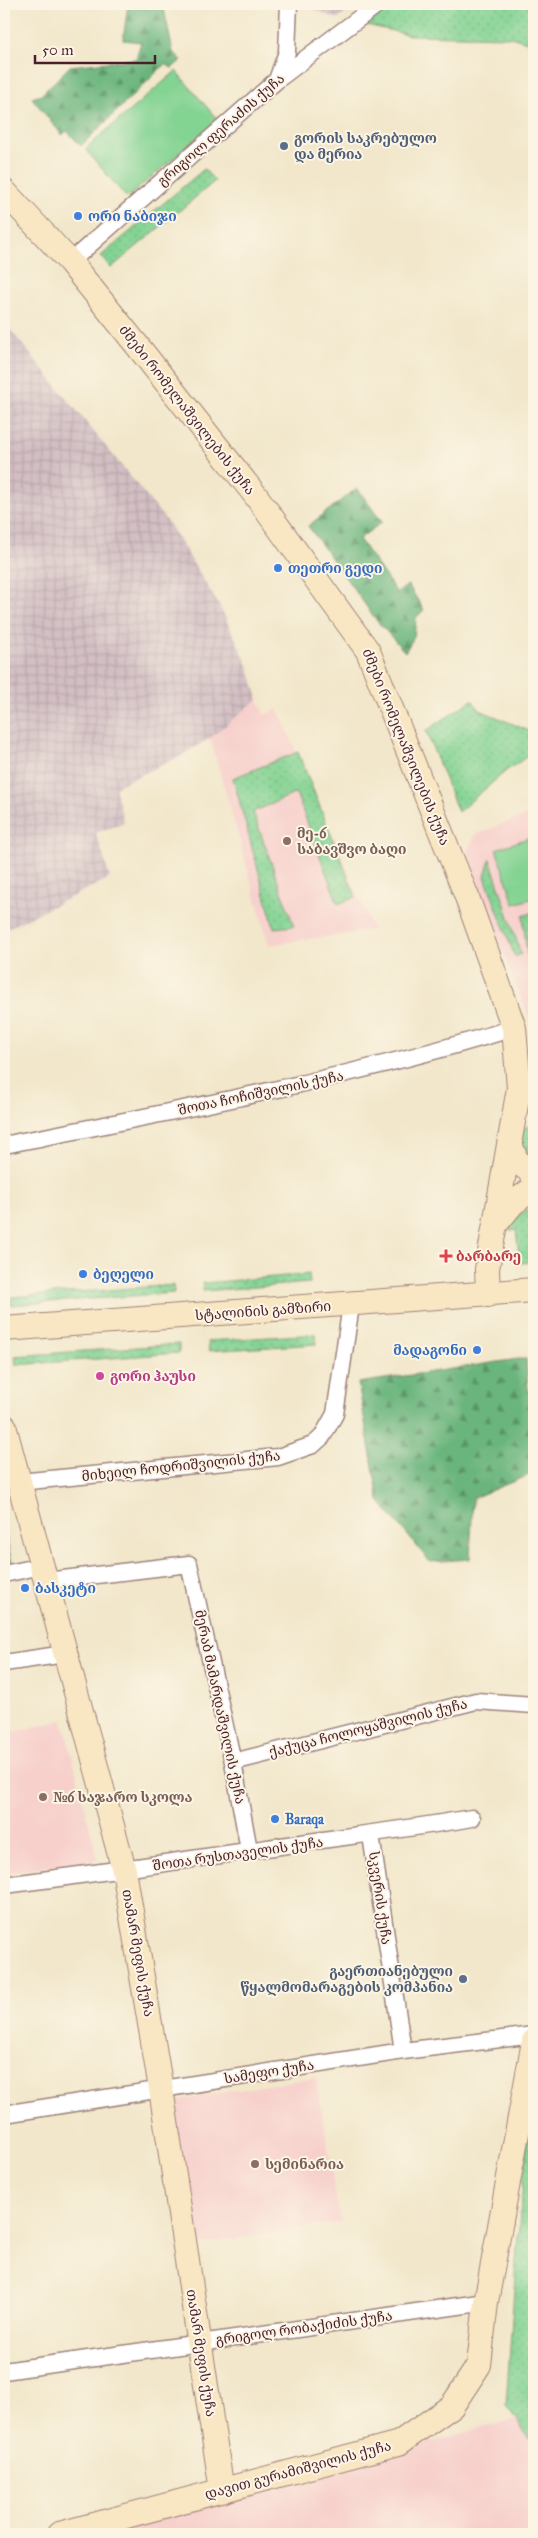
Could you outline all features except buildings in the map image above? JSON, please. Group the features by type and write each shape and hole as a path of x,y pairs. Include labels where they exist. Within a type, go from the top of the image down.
{"street":[{"path":"277,80 287,52 289,4"},
{"name":"გრიგოლ ფერაძის ქუჩა","path":"70,262 277,80 378,4"},
{"path":"288,39 297,47 313,50 321,48"},
{"name":"ძმები რომელაშვილების ქუჩა","path":"4,191 70,262 256,496 364,643 452,858 514,1028 518,1088 511,1138 487,1269 488,1295"},
{"path":"514,1028 527,1036 534,1053"},
{"name":"შოთა ჩოჩიშვილის ქუჩა","path":"4,1145 350,1074 436,1052 514,1028"},
{"path":"494,1226 533,1181 516,1160 511,1138 523,1118 534,1114"},
{"name":"სტალინის გამზირი","path":"4,1329 528,1291"},
{"name":"მიხეილ ჩოდრიშვილის ქუჩა","path":"19,1482 278,1457 313,1445 322,1437 335,1414 351,1305"},
{"name":"თამარ მეფის ქუჩა","path":"4,1426 124,1870 161,2089 222,2491"},
{"name":"მერაბ მამარდაშვილის ქუჩა","path":"44,1574 190,1564 233,1762 248,1850"},
{"path":"4,1574 44,1574"},
{"path":"4,1663 65,1654"},
{"name":"ქაქუცა ჩოლოყაშვილის ქუჩა","path":"233,1762 476,1701 534,1704"},
{"name":"შოთა რუსთაველის ქუჩა","path":"4,1885 124,1870 248,1850 371,1835 472,1818"},
{"name":"სკვერის ქუჩა","path":"371,1835 403,2051"},
{"name":"სამეფო ქუჩა","path":"4,2114 403,2051 534,2035"},
{"name":"დავით გურამიშვილის ქუჩა","path":"59,2534 399,2443 452,2406 479,2364 486,2302 534,2041"},
{"name":"გრიგოლ რობაქიძის ქუჩა","path":"4,2371 486,2302"}],"shaded area":[{"path":"301,4 356,4 338,19"},
{"path":"10,329 170,525 220,607 248,665 258,699 210,738 179,757 115,787 124,823 96,833 110,878 4,930 4,331"},
{"name":"მე-6 საბავშვო ბაღი","path":"258,699 264,715 278,709 373,930 269,945 210,738"},
{"path":"534,812 534,1029 464,858 475,835"},
{"name":"№6 საჯარო სკოლა","path":"63,1720 98,1860 4,1873 4,1734"},
{"name":"სემინარია","path":"316,2077 340,2222 191,2246 171,2106 178,2100"},
{"path":"515,2419 534,2445 534,2534 93,2534"}],"green space":[{"path":"128,4 163,4 173,52 182,60 172,68 165,64 81,146 67,131 62,135 32,98 41,95 70,66 136,59 141,42 123,40"},
{"path":"382,4 534,4 534,44 511,37 410,35 358,23"},
{"path":"176,71 218,120 127,198 85,149"},
{"path":"204,169 215,181 111,268 101,256"},
{"path":"357,488 382,522 359,539 397,593 408,585 424,610 416,618 414,637 405,652 377,621 308,526"},
{"path":"472,700 480,710 534,733 534,752 507,770 458,812 426,731"},
{"path":"298,752 356,897 338,904 296,793 253,812 294,926 274,928 233,778"},
{"path":"534,836 534,898 514,904 496,849"},
{"path":"490,859 521,954 515,957 485,877"},
{"path":"534,912 534,952 527,955 523,916"},
{"path":"528,1058 534,1075 534,1110 520,1115"},
{"path":"534,1123 534,1163 529,1162 517,1140 523,1129"},
{"path":"534,1207 534,1262 520,1263 516,1230 509,1230 510,1226 518,1216"},
{"path":"309,1274 310,1283 203,1291 203,1283"},
{"path":"173,1285 174,1293 11,1305 11,1297"},
{"path":"316,1334 317,1344 209,1351 208,1341"},
{"path":"179,1344 179,1353 16,1365 15,1356"},
{"path":"526,1359 534,1473 473,1498 470,1559 430,1562 379,1501 358,1383"},
{"path":"4,1530 12,1562 6,1564"},
{"path":"532,2083 534,2083 534,2445 506,2405 517,2247"}],"place":[{"name":"გორის საკრებულო და მერია","path":"284,146"},
{"name":"ორი ნაბიჯი","path":"78,216"},
{"name":"თეთრი გედი","path":"278,568"},
{"name":"მე-6 საბავშვო ბაღი","path":"287,841"},
{"name":"ბარბარე","path":"446,1256"},
{"name":"ბეღელი","path":"83,1274"},
{"name":"მადაგონი","path":"477,1350"},
{"name":"გორი ჰაუსი","path":"100,1376"},
{"name":"ბასკეტი","path":"25,1588"},
{"name":"№6 საჯარო სკოლა","path":"43,1797"},
{"name":"Baraqa","path":"275,1819"},
{"name":"გაერთიანებული წყალმომარაგების კომპანია","path":"463,1979"},
{"name":"სემინარია","path":"255,2164"}]}
